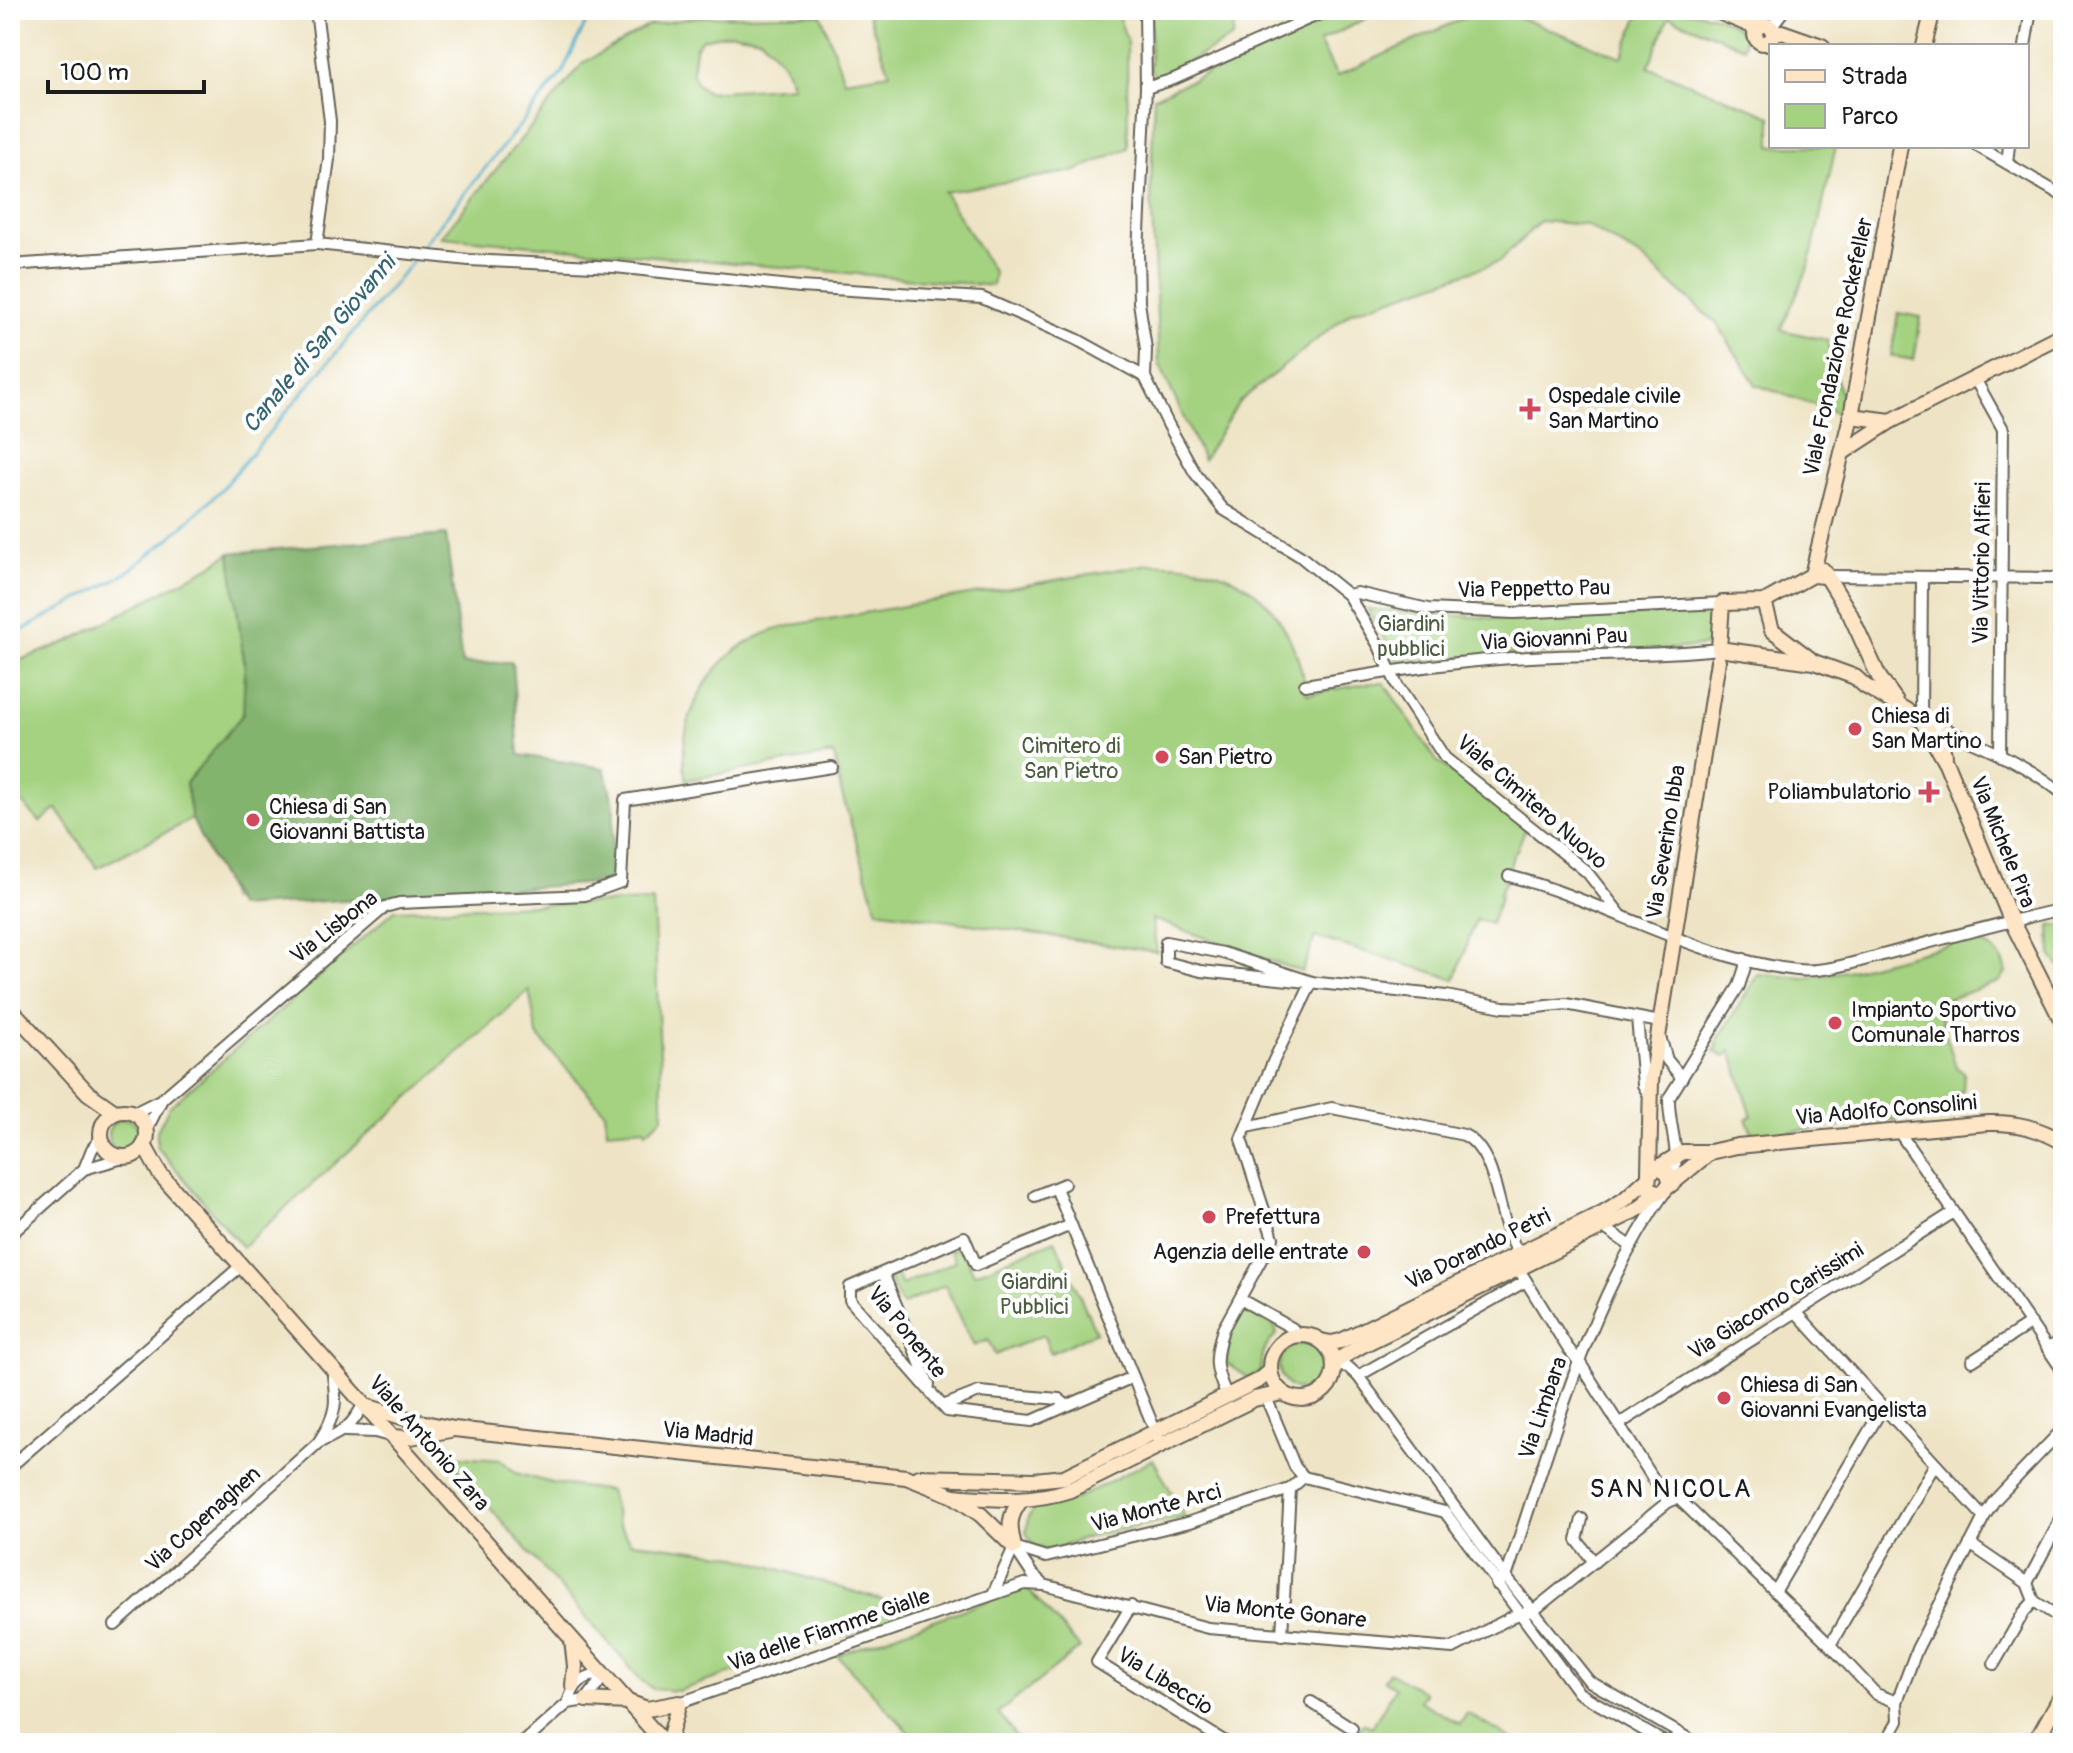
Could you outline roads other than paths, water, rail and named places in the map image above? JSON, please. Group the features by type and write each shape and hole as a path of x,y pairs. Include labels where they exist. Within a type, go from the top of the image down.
{"street":[{"path":"316,10 330,121 329,159 317,244"},
{"path":"1145,10 1146,88 1138,253 1139,302 1146,349 1145,377 1195,473 1223,509 1300,556 1348,595"},
{"path":"1146,88 1174,79 1328,10"},
{"path":"1714,10 1771,35 1782,32 1816,44"},
{"path":"1771,35 1784,10"},
{"path":"1924,44 1933,10"},
{"path":"2025,44 2031,10"},
{"name":"Viale Fondazione Rockefeller","path":"1899,705 1870,660 1850,614 1818,576 1818,556 1851,416 1900,148"},
{"path":"1981,148 2063,196"},
{"path":"2007,163 2009,148"},
{"path":"10,265 317,244 433,256 615,267 800,287 982,298 1076,339 1145,377"},
{"path":"1842,453 1891,421 2063,334"},
{"name":"Via Vittorio Alfieri","path":"1975,379 2003,429 2000,755"},
{"path":"1851,416 1891,421"},
{"path":"1722,603 1764,602 1818,576 2063,578"},
{"path":"1921,719 1922,577"},
{"name":"Via Peppetto Pau","path":"1348,595 1357,593 1428,609 1514,613 1722,603"},
{"name":"Viale Cimitero Nuovo","path":"1348,595 1445,758 1587,872 1620,914"},
{"path":"1764,602 1772,630 1814,662"},
{"name":"Via Severino Ibba","path":"1659,1183 1650,1098 1718,655 1722,603"},
{"path":"1718,655 1814,662 1855,677 1921,719 2000,755 2063,794"},
{"name":"Via Giovanni Pau","path":"1390,670 1522,658 1718,655"},
{"path":"1855,677 1864,678 1870,674 1870,660"},
{"path":"1305,685 1390,670"},
{"name":"Via Michele Pira","path":"1921,719 1946,763 2011,920 2063,1023"},
{"name":"Via Michele Pira","path":"1946,763 1941,741 1947,731"},
{"name":"Via Lisbona","path":"134,1113 162,1099 385,907 399,903 585,895 621,882 625,800 832,767"},
{"name":"Viale Cimitero Nuovo","path":"1509,876 1620,914 1673,937 1744,959 1800,970 1849,963 2063,909"},
{"path":"1312,982 1223,953 1166,942 1166,962 1201,971 1446,996 1503,1007 1566,1004 1637,1018 1659,1026 1667,1060 1682,1078"},
{"path":"1677,1156 1669,1098 1739,986 1745,967 1744,959"},
{"path":"1227,1396 1217,1375 1216,1358 1223,1329 1273,1238 1241,1139 1274,1060 1312,982"},
{"path":"10,1008 88,1093 115,1112 134,1113 147,1129 144,1145 127,1157 84,1169 10,1235"},
{"path":"1637,1018 1643,1085 1650,1098"},
{"path":"88,1093 103,1123"},
{"name":"Via Lisbona","path":"147,1129 162,1099"},
{"path":"1247,1127 1332,1108 1464,1135 1476,1142 1486,1160 1526,1281 1668,1502"},
{"path":"84,1169 100,1139 103,1123 115,1112"},
{"name":"Via Adolfo Consolini","path":"1659,1183 1677,1156 1688,1151 1710,1152 1737,1146 2010,1122 2045,1132 2063,1142"},
{"path":"1899,1132 2063,1371"},
{"path":"100,1139 108,1152 127,1157"},
{"name":"Viale Antonio Zara","path":"144,1145 160,1174 664,1743"},
{"name":"Via Adolfo Consolini","path":"1659,1183 1710,1152"},
{"name":"Viale Antonio Zara","path":"127,1157 160,1174"},
{"name":"Via Limbara","path":"1501,1580 1580,1363 1631,1246 1650,1213 1659,1183"},
{"name":"Via Dorando Petri","path":"1321,1341 1341,1341 1518,1261 1603,1227 1643,1206 1659,1183"},
{"name":"Via Dorando Petri","path":"1334,1364 1361,1346 1659,1183"},
{"path":"1035,1196 1060,1186 1071,1225 1159,1439"},
{"name":"Via Giacomo Carissimi","path":"1619,1424 1954,1212"},
{"name":"Via Ponente","path":"1071,1225 976,1265 964,1237 850,1287 850,1300 947,1411 1032,1421 1133,1377"},
{"path":"1603,1227 1631,1246"},
{"path":"10,1467 242,1265"},
{"path":"883,1273 933,1394"},
{"path":"1358,1376 1526,1281"},
{"path":"1240,1299 1292,1328 1298,1335"},
{"path":"1796,1312 1984,1517"},
{"path":"1972,1361 2031,1323"},
{"path":"1044,1585 1032,1574 1000,1528 997,1515 1013,1491 1048,1486 1265,1395 1283,1393 1303,1399 1314,1397 1330,1383 1334,1364 1332,1354 1321,1341 1298,1335 1280,1343 1271,1360 1270,1371 1283,1393"},
{"path":"2048,1348 2063,1340"},
{"path":"1334,1364 1348,1367 1358,1376 1448,1501 1501,1580 1518,1614 1579,1693 1666,1743"},
{"name":"Via Copenaghen","path":"115,1625 318,1443 333,1419 336,1406 332,1366"},
{"path":"954,1496 1021,1500 1048,1498 1070,1490 1270,1371"},
{"path":"943,1406 979,1392 1059,1399 1066,1405"},
{"path":"1265,1395 1292,1462 1304,1477 1445,1512 1501,1580 1533,1611 1589,1681 1696,1743"},
{"path":"345,1431 367,1405"},
{"name":"Via Madrid","path":"367,1405 415,1421 454,1429 906,1477 954,1496"},
{"path":"1775,1592 1883,1407"},
{"name":"Via Madrid","path":"393,1437 405,1438 454,1429"},
{"path":"1886,1743 1898,1721 1897,1702 1917,1649 1984,1517 1994,1501 2063,1429"},
{"name":"Via Copenaghen","path":"318,1443 345,1431 375,1432 393,1437"},
{"path":"422,1467 422,1446 432,1434"},
{"path":"1830,1645 1935,1464"},
{"path":"906,1477 1034,1480 1064,1477"},
{"name":"Via Monte Arci","path":"1014,1547 1046,1557 1190,1522 1290,1489 1304,1477"},
{"path":"944,1478 997,1487 1006,1499"},
{"path":"1282,1635 1290,1489"},
{"path":"954,1496 981,1515 1014,1547"},
{"path":"1533,1611 1668,1502 1678,1498 1830,1645 1876,1694 1897,1702"},
{"path":"993,1594 1014,1547 1009,1524 1011,1513 1021,1500"},
{"path":"1445,1512 1448,1501"},
{"path":"2027,1583 2062,1517"},
{"path":"1582,1519 1577,1540 1594,1562"},
{"path":"1970,1544 2027,1583 2034,1601 2063,1620"},
{"name":"Via delle Fiamme Gialle","path":"679,1703 993,1594 1024,1584 1044,1585"},
{"name":"Via Monte Gonare","path":"1044,1585 1208,1628 1453,1648 1518,1614 1533,1611"},
{"path":"1994,1664 2024,1612 2034,1601"},
{"name":"Via Libeccio","path":"1131,1606 1097,1662 1227,1743"},
{"path":"568,1703 575,1666 572,1639"},
{"path":"573,1685 587,1676 602,1673"},
{"path":"586,1700 602,1673"},
{"path":"2035,1743 2063,1693"},
{"path":"523,1743 568,1703 586,1700 628,1702 647,1709 679,1703 670,1736 672,1743"},
{"path":"1311,1702 1352,1728"},
{"path":"1636,1726 1644,1713"}],"waterway":[{"name":"Canale di San Giovanni","path":"10,637 125,574 170,538 220,491 409,266 562,73 592,10"}],"place":[{"name":"Ospedale civile San Martino","path":"1530,409"},
{"name":"Chiesa di San Martino","path":"1855,729"},
{"name":"San Pietro","path":"1162,757"},
{"name":"Poliambulatorio","path":"1929,792"},
{"name":"Chiesa di San Giovanni Battista","path":"253,820"},
{"name":"Impianto Sportivo Comunale Tharros","path":"1835,1023"},
{"name":"Prefettura","path":"1209,1217"},
{"name":"Agenzia delle entrate","path":"1364,1252"},
{"name":"Chiesa di San Giovanni Evangelista","path":"1724,1398"}],"district":[{"name":"SAN NICOLA","path":"1671,1489"}],"park label":[{"name":"Giardini pubblici","path":"1411,636"},
{"name":"Cimitero di San Pietro","path":"1071,758"},
{"name":"Giardini Pubblici","path":"1034,1294"}]}
